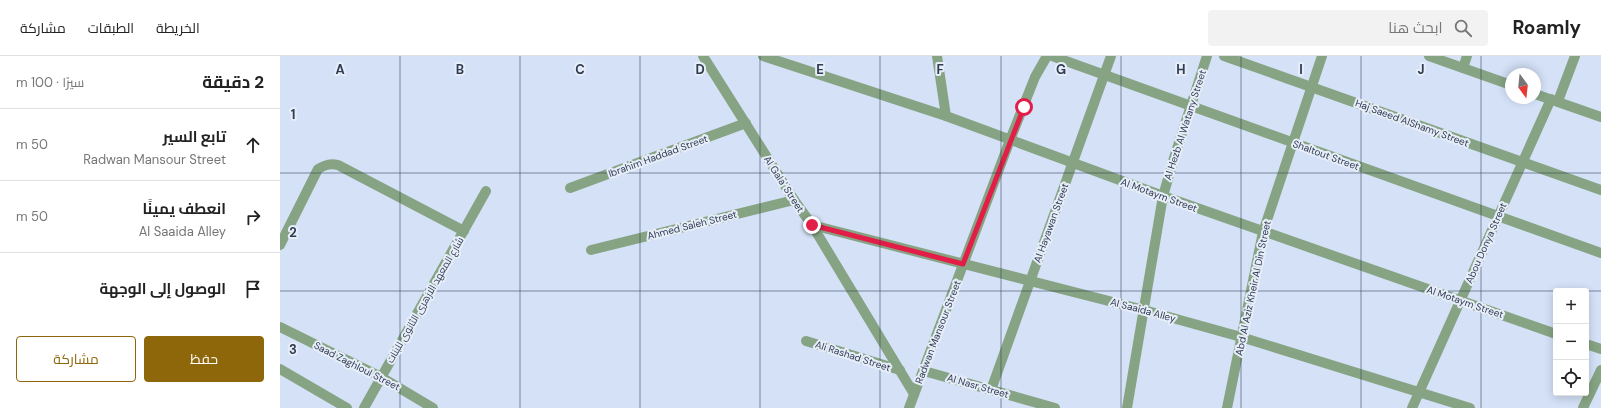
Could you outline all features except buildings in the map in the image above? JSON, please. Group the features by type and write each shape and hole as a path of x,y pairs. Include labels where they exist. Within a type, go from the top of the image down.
{"street":[{"name":"Al Gala' Street","path":"703,56 794,200 812,225 914,394"},
{"name":"Al Motaym Street","path":"763,56 946,116 1073,164 1263,232 1553,333"},
{"path":"937,56 946,116"},
{"name":"Radwan Mansour Street","path":"909,408 1010,140 1035,77 1046,56"},
{"name":"Shaltout Street","path":"1052,56 1601,253"},
{"name":"Al Hayawan Street","path":"991,390 1111,56"},
{"name":"Al Hezb Al Watany Street","path":"1127,408 1163,196 1190,106 1207,56"},
{"name":"Haj Saeed AlShamy Street","path":"1224,56 1601,190"},
{"name":"Abd Al Aziz Kheir Al Din Street","path":"1227,408 1263,232 1322,56"},
{"path":"1429,56 1505,83"},
{"path":"1463,68 1467,56"},
{"name":"Abou Donya Street","path":"1412,408 1522,162 1575,56"},
{"path":"1541,96 1601,117"},
{"name":"Ibrahim Haddad Street","path":"570,188 746,123"},
{"path":"280,245 318,170 324,165 331,164 338,165 464,230"},
{"name":"شارع المعهد الازهرى الثانوى للبنات","path":"364,408 486,191"},
{"name":"Ahmed Saleh Street","path":"591,250 794,200"},
{"name":"Al Saaida Alley","path":"812,225 1144,310 1241,337 1470,408"},
{"name":"Saad Zaghloul Street","path":"280,327 381,377 433,408"},
{"name":"Ali Rashad Street","path":"806,341 900,370"},
{"path":"1589,345 1601,349"},
{"path":"280,369 347,408"},
{"path":"1583,408 1601,370"},
{"name":"Al Nasr Street","path":"924,371 1055,408"}],"route":[{"path":"812,225 963,264 1024,107"}]}
